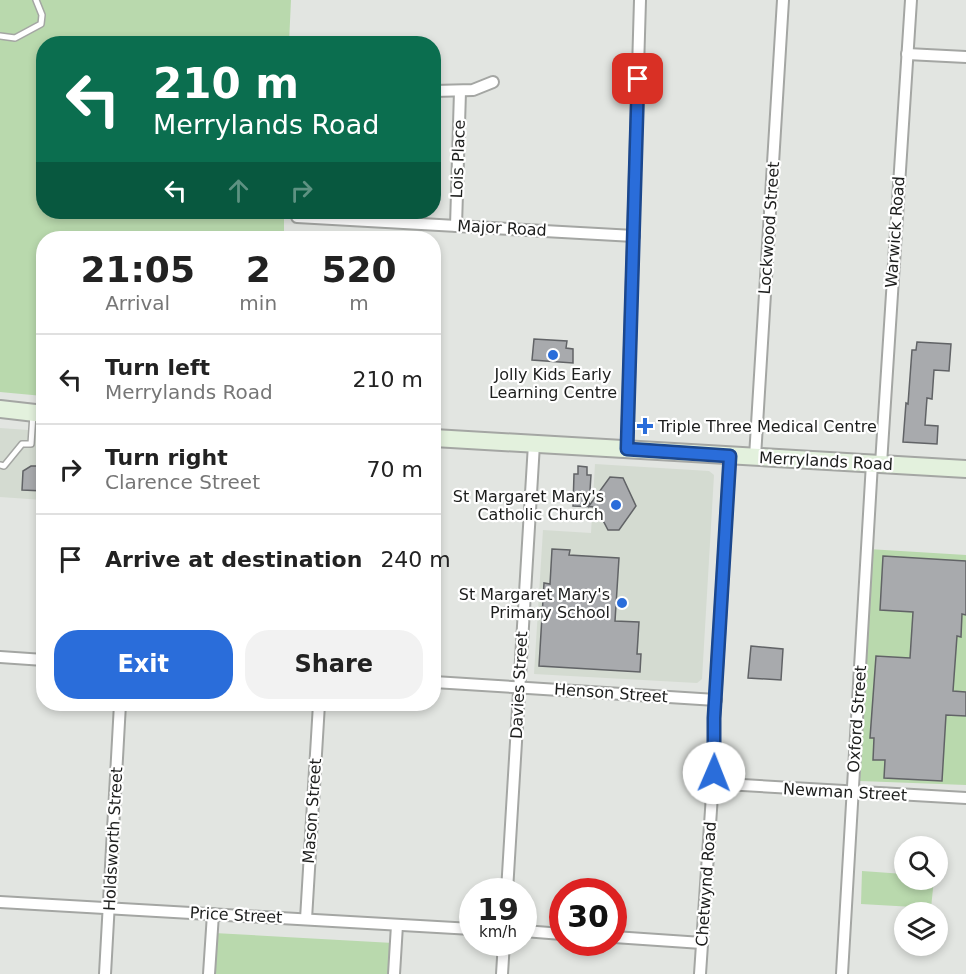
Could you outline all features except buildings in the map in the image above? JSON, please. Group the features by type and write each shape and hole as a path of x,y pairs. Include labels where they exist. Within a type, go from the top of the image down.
{"main road":[{"path":"0,409 36,413"},
{"name":"Merrylands Road","path":"441,438 966,469"}],"street":[{"path":"627,449 640,0"},
{"name":"Lockwood Street","path":"755,457 783,0"},
{"name":"Warwick Road","path":"876,464 911,0"},
{"path":"907,54 966,57"},
{"path":"441,92 473,90 493,82"},
{"name":"Lois Place","path":"456,226 460,92"},
{"name":"Major Road","path":"332,219 634,236"},
{"name":"Davies Street","path":"508,878 534,444"},
{"path":"714,773 730,456"},
{"name":"Oxford Street","path":"842,974 876,464"},
{"path":"0,657 36,659"},
{"name":"Henson Street","path":"441,682 716,700"},
{"name":"Holdsworth Street","path":"105,974 120,711"},
{"name":"Mason Street","path":"306,919 319,711"},
{"path":"714,773 721,776 725,784 721,792 712,795 703,785 705,778 714,773"},
{"name":"Newman Street","path":"725,784 966,798"},
{"name":"Chetwynd Road","path":"700,974 712,795"},
{"name":"Price Street","path":"0,902 459,928"},
{"path":"209,974 213,914"},
{"path":"394,974 397,925"},
{"path":"627,938 702,943"},
{"path":"502,974 503,956"}],"lane":[{"path":"0,36 15,38 41,24 42,15 36,0"},
{"path":"0,465 4,466 22,444 32,444 36,423"}],"shaded area":[{"path":"0,428 36,431 36,500 0,497"},
{"name":"St Margaret Mary's Primary School","path":"595,464 709,471 714,475 702,679 697,683 534,674 543,530 591,533"}],"green space":[{"path":"0,0 291,0 289,36 36,36 36,219 284,219 284,231 36,231 36,395 0,392"},
{"path":"868,549 966,555 966,785 860,781"},
{"path":"862,871 894,873 894,890 933,890 932,902 894,902 894,906 861,904"},
{"path":"214,933 393,943 391,974 213,974"}],"place":[{"name":"Jolly Kids Early Learning Centre","path":"553,355"},
{"name":"Triple Three Medical Centre","path":"645,426"},
{"name":"St Margaret Mary's Catholic Church","path":"616,505"},
{"name":"St Margaret Mary's Primary School","path":"622,603"}],"route":[{"path":"638,79 632,349 627,449 730,456 714,718 714,773"}]}
